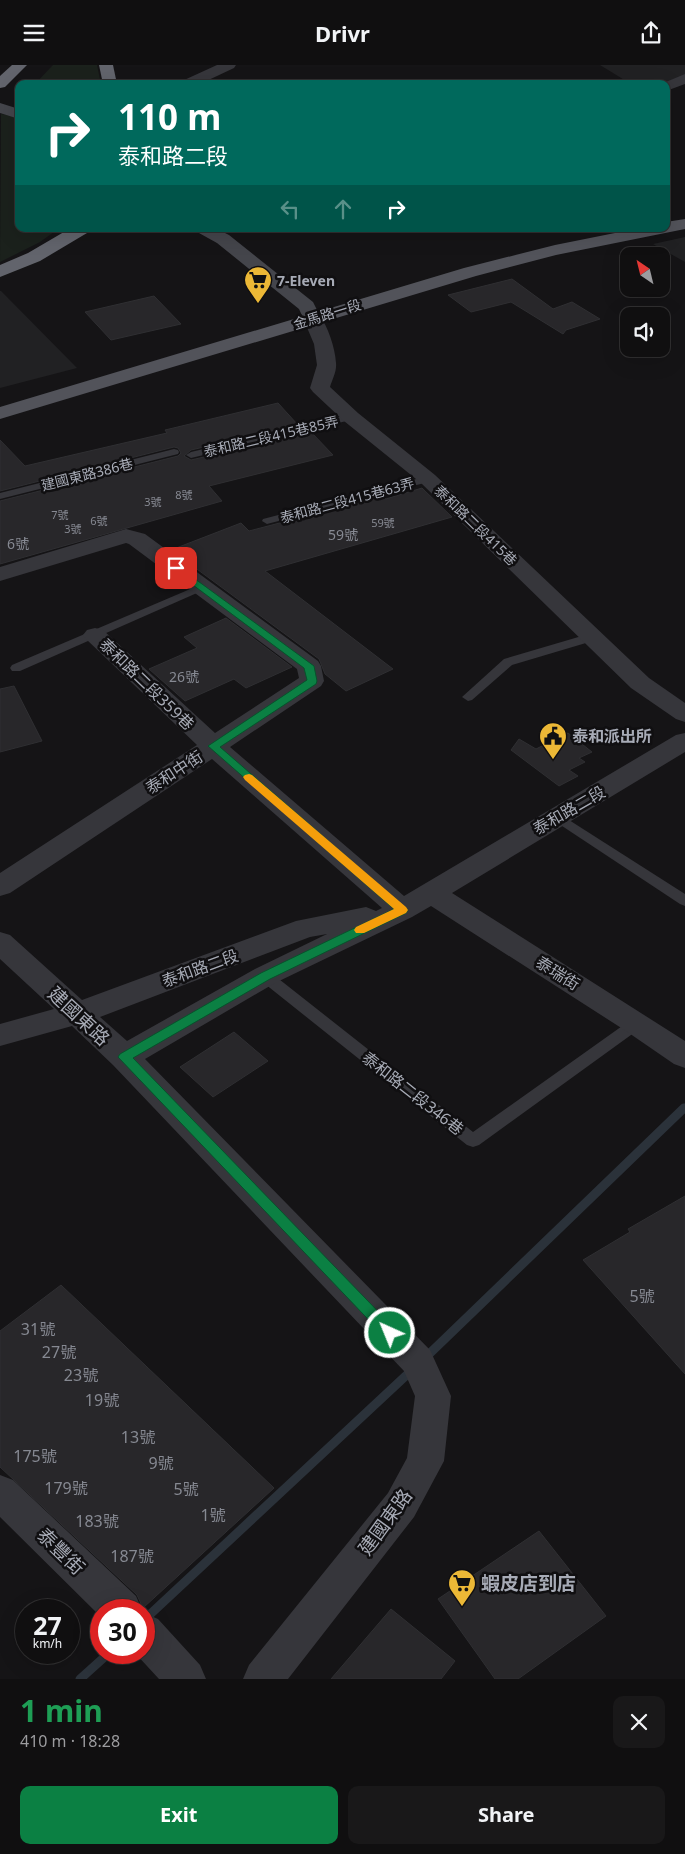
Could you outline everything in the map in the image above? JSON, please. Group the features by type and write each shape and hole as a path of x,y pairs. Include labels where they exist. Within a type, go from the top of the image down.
{"highway":[{"path":"0,84 20,65"},
{"path":"106,65 109,80"},
{"path":"0,272 34,257 76,232"}],"main road":[{"path":"670,215 685,213"},
{"path":"670,226 685,224"},
{"name":"金馬路一段","path":"0,413 168,364 309,312 457,262 585,232"},
{"name":"金馬路一段","path":"0,396 309,312 517,259 644,232"}],"street":[{"path":"196,80 229,65"},
{"path":"670,85 685,78"},
{"path":"210,232 222,239 309,312"},
{"name":"泰和路二段415巷","path":"309,312 323,344 328,365 320,387 351,417 428,479 640,683 685,714"},
{"name":"泰和中街","path":"0,575 126,536 138,539 309,666 312,681 0,885"},
{"name":"泰和路二段359巷","path":"95,635 213,746 402,910"},
{"name":"泰和路二段","path":"124,1057 265,976 402,910 558,817 682,747"},
{"name":"泰瑞街","path":"430,892 685,1056"},
{"name":"泰和路二段","path":"0,1035 76,1014 306,928 402,910"},
{"name":"建國東路","path":"0,942 124,1057 421,1369 433,1396 425,1461 401,1505 263,1679"},
{"name":"泰豐街","path":"0,1492 111,1599"},
{"path":"155,1646 186,1679"}],"lane":[{"name":"泰和路二段415巷85弄","path":"191,455 351,417"},
{"name":"建國東路386巷","path":"0,496 174,452"},
{"name":"泰和路二段415巷63弄","path":"267,521 428,479"},
{"path":"16,668 202,587"},
{"path":"468,697 508,663 592,637"},
{"path":"558,817 685,901"},
{"name":"泰和路二段346巷","path":"265,976 473,1141 636,1023"}],"shaded area":[{"path":"53,65 97,65 100,80 39,80"},
{"path":"600,65 685,65 685,77 670,83 670,80 624,80"},
{"path":"1,114 15,118 15,232 54,232 40,242 0,262"},
{"path":"685,237 685,262 670,254 670,247 658,247 653,244"},
{"path":"1,291 77,368 0,388"}],"building":[{"path":"512,279 553,309 572,302 600,319 566,330 563,334 511,302 471,312 448,295"},
{"path":"154,296 181,324 111,340 85,312"},
{"path":"278,403 298,425 191,450 184,456 191,460 311,432 333,455 209,486 222,501 0,564 0,501 178,456 181,453 178,448 174,447 0,491 0,440 25,466 167,433 165,430"},
{"path":"422,488 452,517 265,571 393,669 346,691 325,674 319,659 171,550 241,523 249,531 383,496 386,499"},
{"path":"226,618 292,667 246,688 234,679 185,701 149,669 197,648 184,637"},
{"path":"14,686 42,741 0,752 0,689"},
{"name":"泰和派出所","path":"568,733 592,752 579,758 585,762 569,770 578,776 559,786 511,750 519,739 536,749"},
{"path":"234,1032 268,1061 213,1097 180,1067"},
{"path":"685,1196 685,1374 583,1260 630,1232 628,1229"},
{"path":"61,1285 274,1488 153,1599 139,1599 137,1595 0,1467 0,1331"},
{"path":"539,1531 606,1616 518,1679 495,1679 438,1599"},
{"path":"391,1609 455,1661 441,1679 331,1679"}],"waterway":[{"path":"426,1357 684,1108"},
{"path":"155,1610 412,1370"},
{"path":"80,1679 97,1664"}],"slow traffic":[{"path":"249,777 402,910 360,930"}],"place":[{"name":"7-Eleven","path":"258,304"},
{"name":"泰和派出所","path":"553,760"},
{"name":"蝦皮店到店","path":"462,1607"}],"route":[{"path":"176,568 309,666 312,681 213,746 402,910 265,976 124,1057 390,1333"}]}
